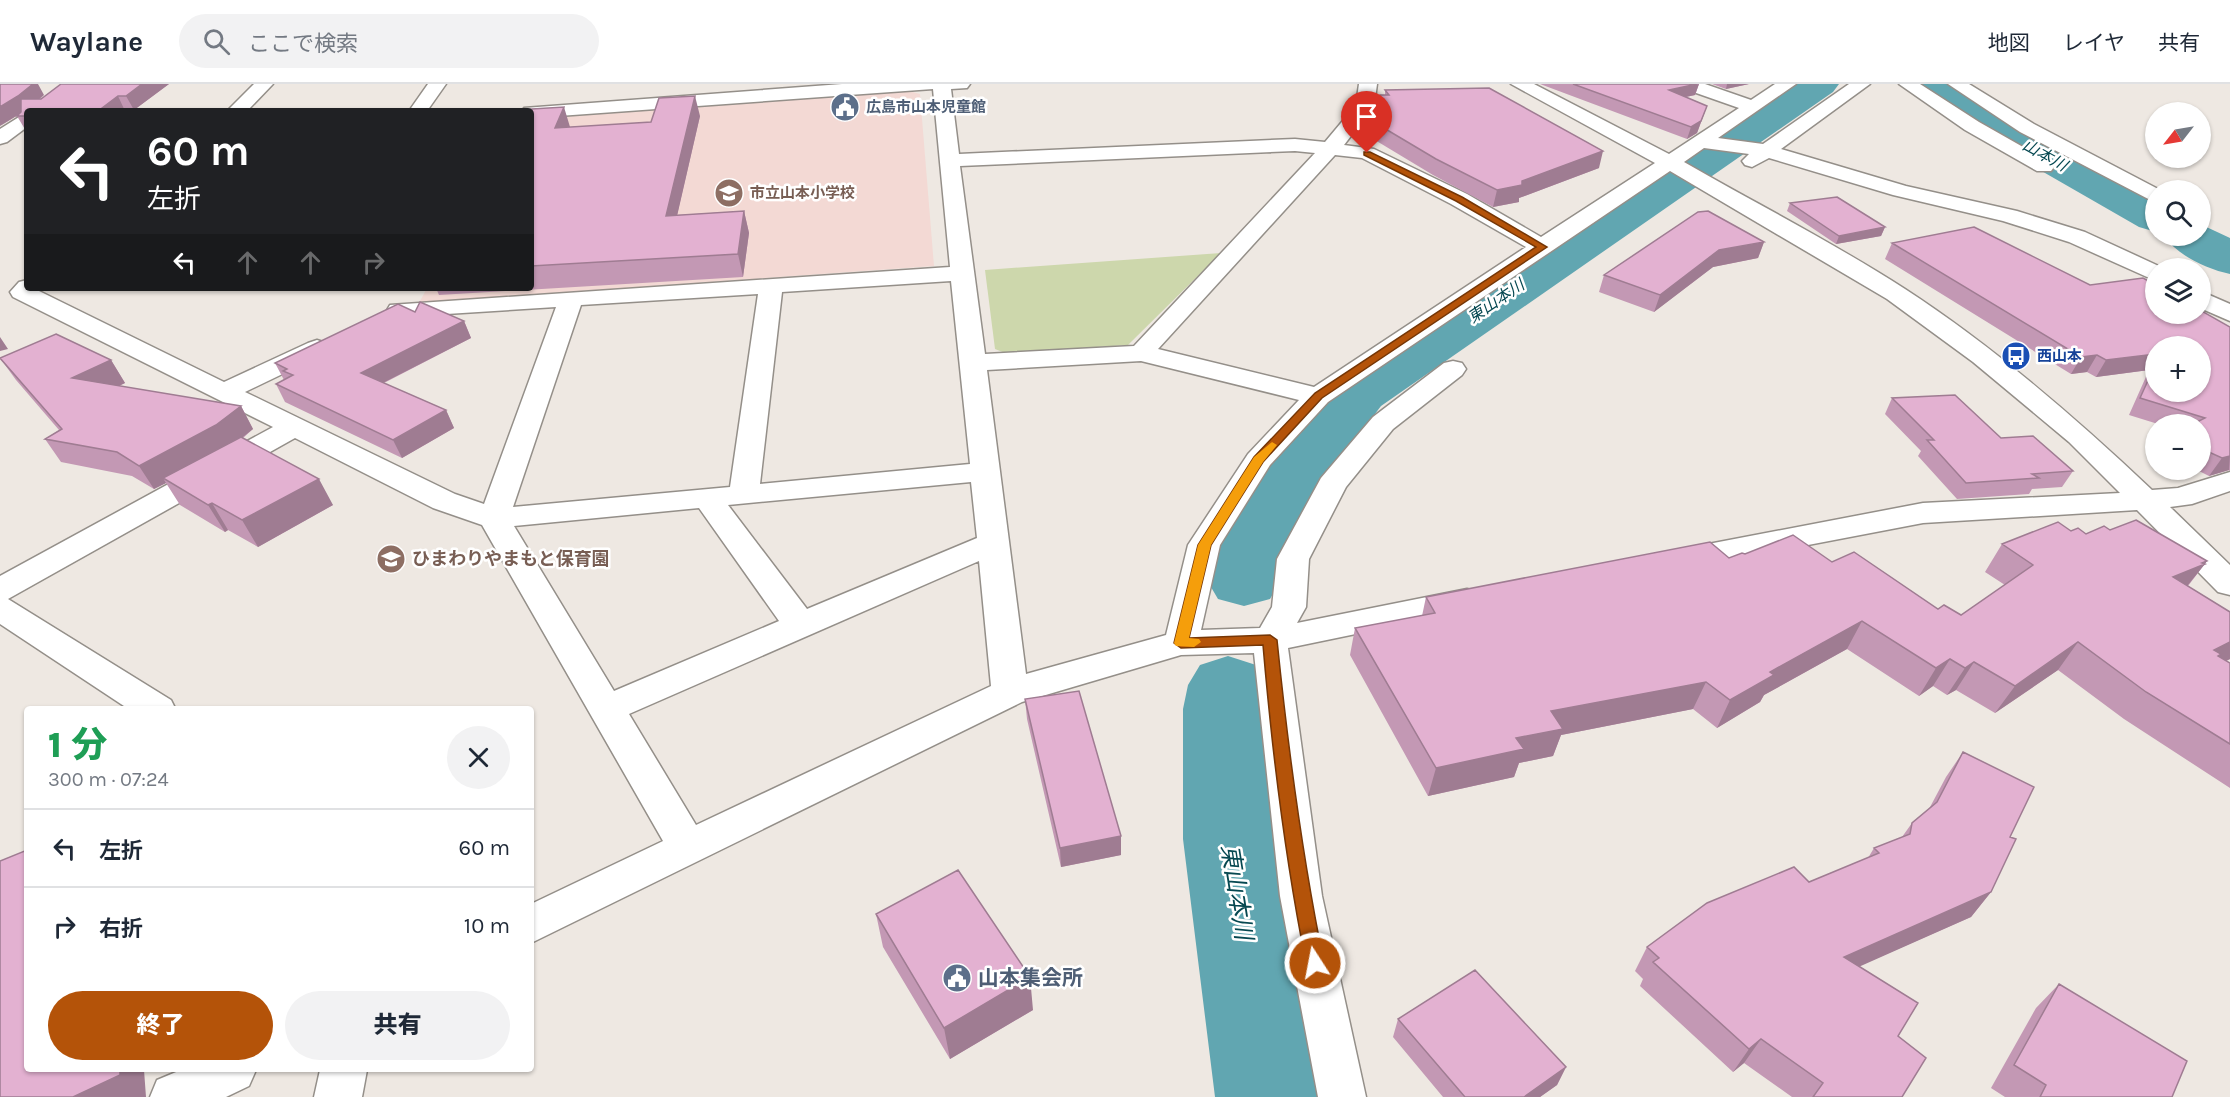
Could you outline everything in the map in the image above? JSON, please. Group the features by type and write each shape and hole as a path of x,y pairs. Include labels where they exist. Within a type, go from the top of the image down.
{"street":[{"path":"240,108 264,84"},
{"path":"420,108 437,84"},
{"path":"1141,353 1332,147 1365,106 1368,84"},
{"path":"1520,84 1674,165 1896,294 1982,356 2079,436 2230,584"},
{"path":"1688,84 1754,107"},
{"path":"1181,643 1204,545 1258,460 1318,396 1542,247 1674,165 1701,142 1787,84"},
{"path":"1740,170 1761,151 1861,84"},
{"path":"1908,84 1972,126 2044,167"},
{"path":"1957,84 2027,128 2145,191"},
{"path":"534,111 604,99 766,89 948,85 949,160 1010,692"},
{"path":"0,138 24,120"},
{"path":"1701,142 1761,151 1842,172 1900,191 2009,216 2077,237 2145,269"},
{"path":"0,145 24,144"},
{"path":"949,160 1295,145 1332,147 1367,153 1459,199 1542,247"},
{"path":"409,291 389,315 571,299 962,273"},
{"path":"744,495 771,286"},
{"path":"16,293 224,392 444,501 494,518 984,472"},
{"path":"571,299 494,518 688,848"},
{"path":"2211,304 2230,314"},
{"path":"224,392 337,339"},
{"path":"974,363 1141,353 1318,396"},
{"path":"1342,1097 1301,896 1277,716 1270,640 1289,607 1293,560 1332,484 1383,423 1453,369"},
{"path":"0,590 294,427"},
{"path":"1643,567 1923,513 2181,497 2230,481"},
{"path":"707,498 801,626"},
{"path":"606,709 992,543"},
{"path":"534,923 1010,692 1181,643 1270,640 1492,596"},
{"path":"0,608 153,706"},
{"path":"174,1097 228,1072"},
{"path":"339,1097 344,1072"}],"shaded area":[{"name":"市立山本小学校","path":"909,91 920,94 934,266 419,303 425,291 534,291 534,119"}],"green space":[{"path":"1221,253 1128,345 1005,353 995,349 985,270"}],"building":[{"path":"0,84 33,84 0,107"},
{"path":"61,84 142,84 126,96 118,96 102,108 24,108 24,116 17,116 21,112 21,99 41,99"},
{"path":"1573,84 1697,84 1669,90 1707,106 1701,121 1691,127"},
{"path":"1489,88 1603,151 1522,181 1522,185 1497,190 1436,159 1362,115 1380,95 1389,95 1385,90"},
{"path":"695,96 666,216 744,211 738,254 534,266 534,109 564,107 555,128 651,122 659,98"},
{"path":"1837,197 1885,227 1839,236 1790,203"},
{"path":"1708,211 1764,242 1719,250 1660,295 1604,275 1698,212"},
{"path":"1974,227 2090,285 2145,279 2145,324 2211,324 2211,316 2230,327 2230,456 2222,458 2211,453 2211,414 2192,414 2153,402 2211,402 2211,336 2145,336 2145,355 2106,360 2097,355 2081,357 1892,243"},
{"path":"420,302 464,321 361,373 446,410 393,440 276,384 293,375 283,371 287,369 275,363 398,304 415,312"},
{"path":"56,334 111,360 72,378 241,406 216,425 139,466 117,452 45,439 62,429 0,358"},
{"path":"2145,387 2145,400 2140,398"},
{"path":"1955,395 2001,438 2033,436 2073,471 2032,474 2039,478 1966,483 1927,440 1934,440 1892,398"},
{"path":"241,437 319,479 242,520 212,503 208,505 163,478"},
{"path":"2136,520 2207,561 2202,563 2205,564 2173,577 2230,612 2230,642 2214,650 2221,654 2218,656 2230,663 2230,744 2146,692 2078,642 2015,686 1974,662 1965,668 1950,659 1936,668 1862,621 1770,672 1774,675 1730,700 1706,682 1551,711 1563,729 1516,738 1524,749 1436,768 1355,628 1435,613 1426,597 1710,542 1729,558 1793,535 1832,562 1854,552 1938,609 1944,605 1961,615 2033,565 2002,544 2058,522 2071,531 2078,528 2086,534 2104,526 2110,530"},
{"path":"1079,691 1121,836 1060,848 1025,699"},
{"path":"1963,752 2034,787 2010,837 2016,839 1991,892 1844,957 1918,1003 1898,1036 1926,1058 1902,1097 1813,1097 1823,1083 1761,1039 1749,1049 1653,962 1659,958 1647,947 1707,903 1794,867 1809,882 1879,853 1874,848 1910,834 1912,823 1937,802"},
{"path":"24,851 24,1072 120,1072 120,1075 73,1097 0,1097 0,861"},
{"name":"山本集会所","path":"958,870 1030,977 944,1028 876,914"},
{"path":"1475,970 1566,1067 1524,1097 1465,1097 1398,1019"},
{"path":"2059,984 2187,1061 2172,1097 2040,1097 2046,1085 2014,1065"}],"waterway":[{"name":"東山本川","path":"1244,582 1251,555 1275,499 1360,393 1819,84"},
{"name":"山本川","path":"1942,84 1971,113 2145,211"},
{"name":"山本川","path":"2207,246 2230,259"},
{"name":"東山本川","path":"1228,685 1224,709 1228,839 1269,1097"}],"slow traffic":[{"path":"1194,642 1181,643 1204,545 1258,460 1272,445"}],"place":[{"name":"広島市山本児童館","path":"845,107"},
{"name":"市立山本小学校","path":"729,193"},
{"name":"西山本","path":"2016,356"},
{"name":"ひまわりやまもと保育園","path":"391,559"},
{"name":"山本集会所","path":"957,978"}],"route":[{"path":"1315,963 1301,896 1277,716 1270,640 1181,643 1204,545 1258,460 1318,396 1542,247 1459,199 1367,153"}]}
